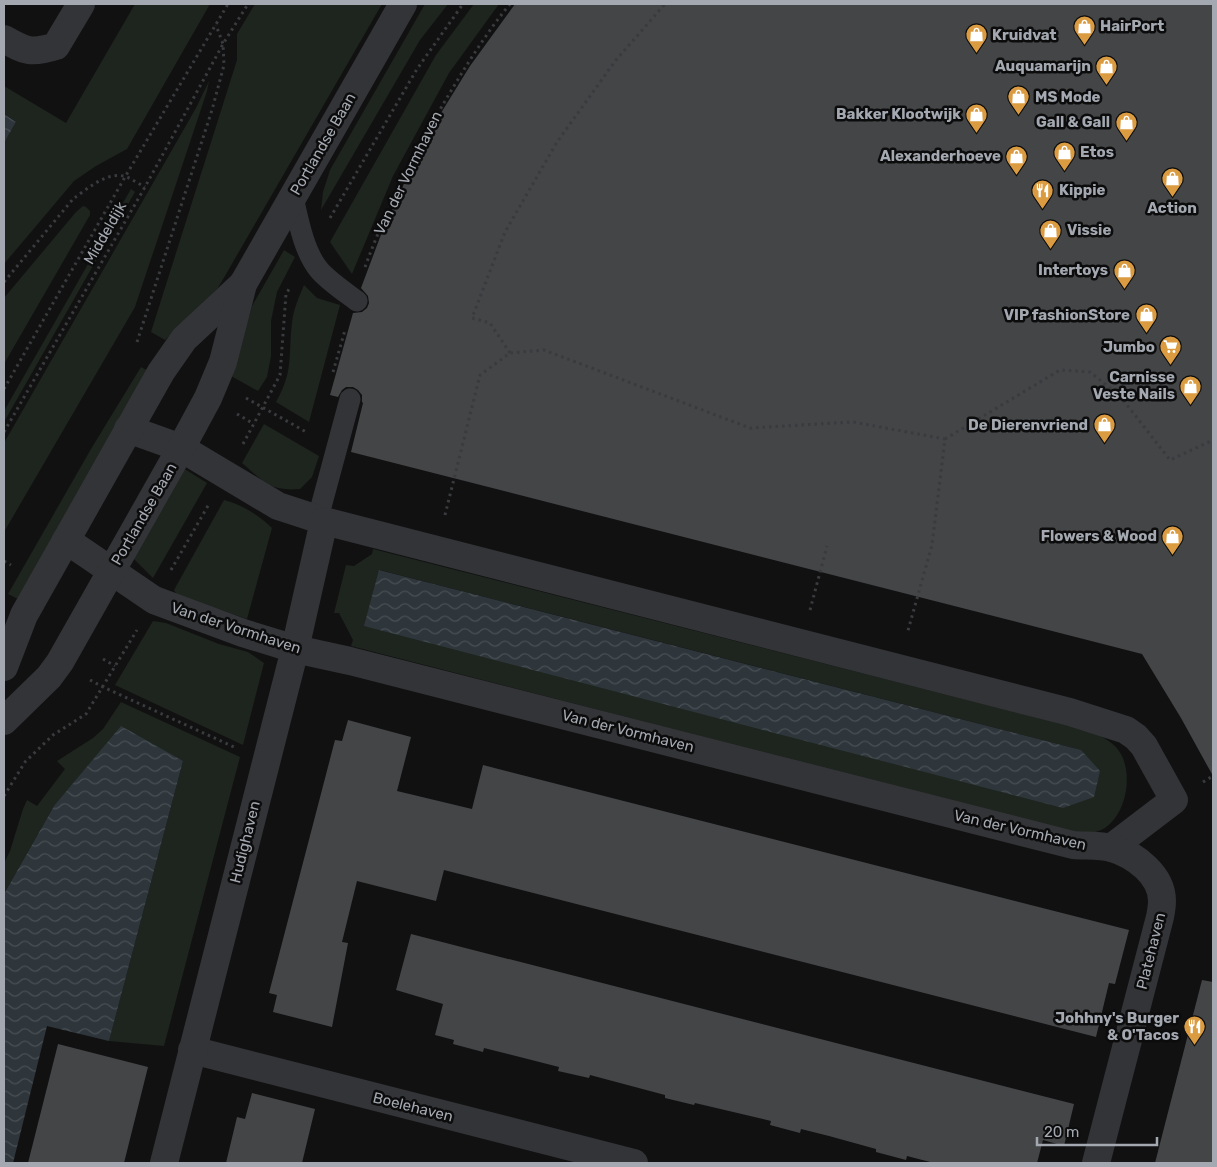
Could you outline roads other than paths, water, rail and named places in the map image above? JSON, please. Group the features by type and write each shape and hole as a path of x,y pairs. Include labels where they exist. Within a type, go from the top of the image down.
{"street":[{"path":"4,39 22,50 42,50 56,46 81,4"},
{"name":"Portlandse Baan","path":"4,722 49,677 60,662 181,448 208,398 223,362 243,284 403,4"},
{"name":"Portlandse Baan","path":"4,668 24,615 161,372 184,339 243,284"},
{"path":"128,429 181,448 278,506 321,519 1070,712 1126,730 1144,746 1174,800 1111,848"},
{"name":"Hudighaven","path":"164,1163 295,648 321,519"},
{"name":"Van der Vormhaven","path":"66,540 154,600 243,632 295,648 1073,845 1111,848"},
{"name":"Platehaven","path":"1096,1163 1160,917 1162,901 1156,879 1148,870 1137,860 1111,848"},
{"name":"Boelehaven","path":"192,1050 634,1163"}],"lane":[{"path":"293,196 310,254 316,265 321,272 357,301"},
{"path":"321,519 350,400"}],"water":[{"path":"4,114 16,122 4,143"},
{"path":"379,570 1081,750 1100,771 1094,797 1063,808 364,626"},
{"path":"121,726 183,761 109,1041 47,1026 13,1163 4,1163 4,894 54,806"}],"place":[{"name":"HairPort","path":"1084,45"},
{"name":"Kruidvat","path":"976,54"},
{"name":"Auquamarijn","path":"1107,85"},
{"name":"MS Mode","path":"1019,116"},
{"name":"Bakker Klootwijk","path":"977,133"},
{"name":"Gall & Gall","path":"1126,141"},
{"name":"Etos","path":"1064,171"},
{"name":"Alexanderhoeve","path":"1017,175"},
{"name":"Action","path":"1172,198"},
{"name":"Kippie","path":"1043,209"},
{"name":"Vissie","path":"1051,249"},
{"name":"Intertoys","path":"1124,289"},
{"name":"VIP fashionStore","path":"1146,334"},
{"name":"Jumbo","path":"1171,366"},
{"name":"Carnisse Veste Nails","path":"1191,405"},
{"name":"De Dierenvriend","path":"1104,444"},
{"name":"Flowers & Wood","path":"1173,555"},
{"name":"Johhny's Burger & O'Tacos","path":"1195,1046"}]}
